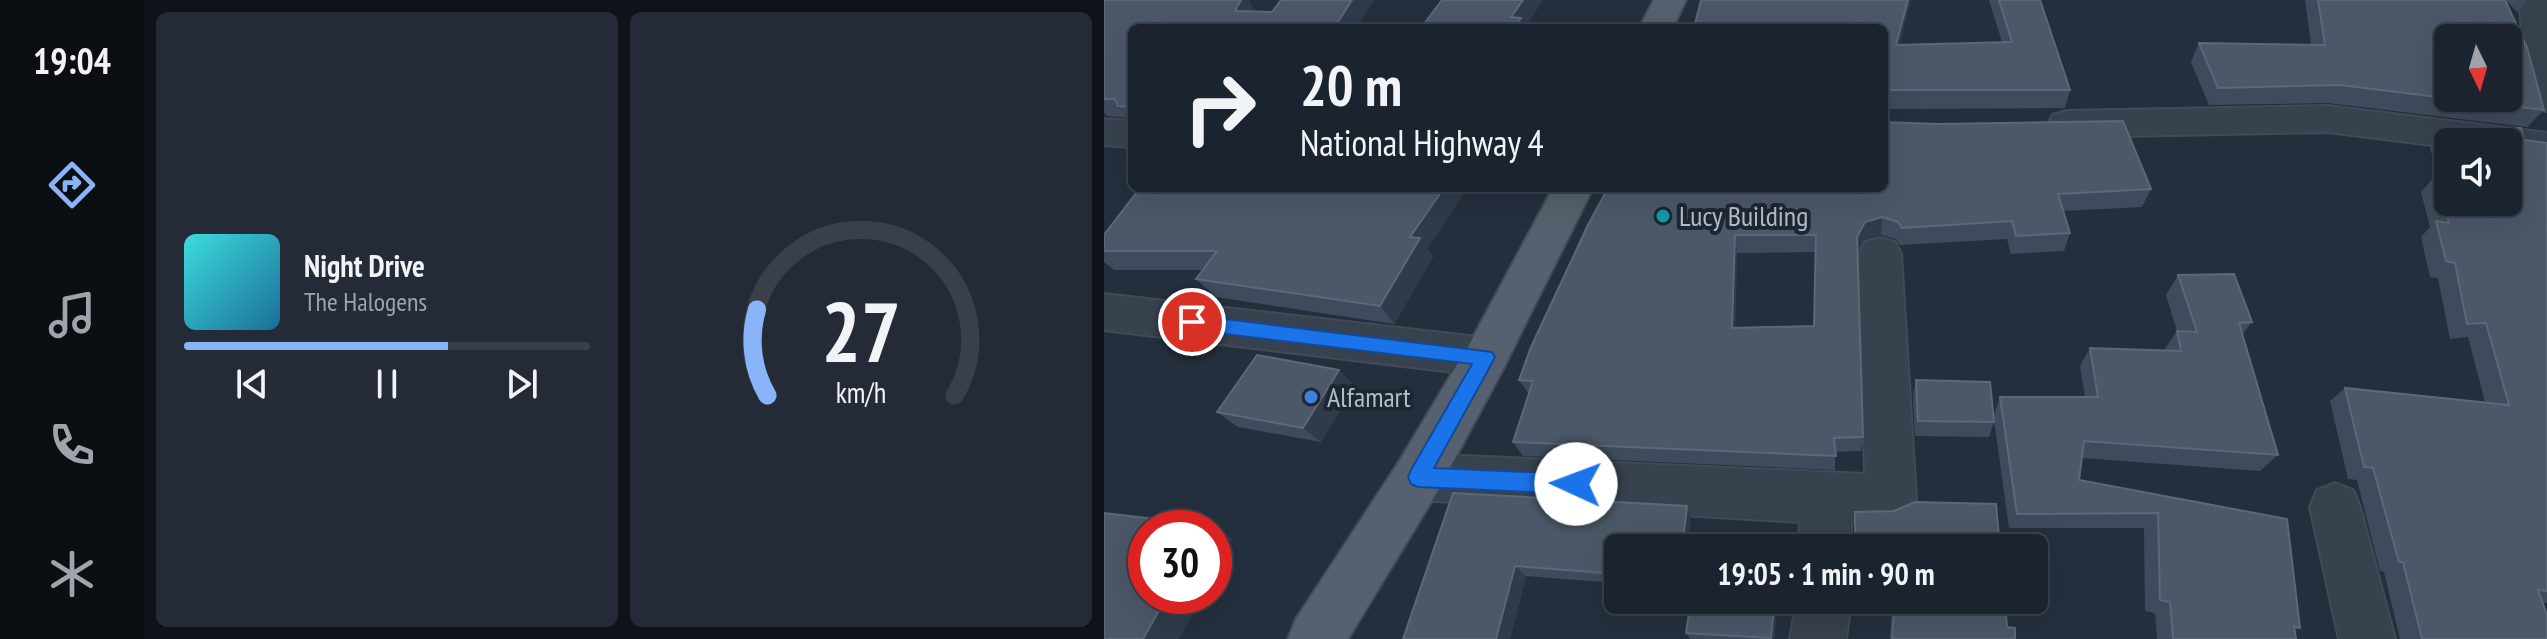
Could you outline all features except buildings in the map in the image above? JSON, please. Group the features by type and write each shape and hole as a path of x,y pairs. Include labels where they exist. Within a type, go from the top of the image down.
{"main road":[{"path":"1658,24 1670,0"},
{"path":"1316,639 1418,477 1486,357 1571,192"}],"street":[{"path":"2535,0 2547,99"},
{"path":"2029,125 2328,119 2547,146"},
{"path":"1104,132 1128,134"},
{"path":"1418,477 1825,523 1891,498 1880,254"},
{"path":"1104,312 1486,357"},
{"path":"2335,507 2367,639"},
{"path":"1818,639 1822,614"}],"place":[{"name":"Lucy Building","path":"1663,216"},
{"name":"Alfamart","path":"1311,397"}],"route":[{"path":"1192,322 1486,357 1418,477 1576,484"}]}
